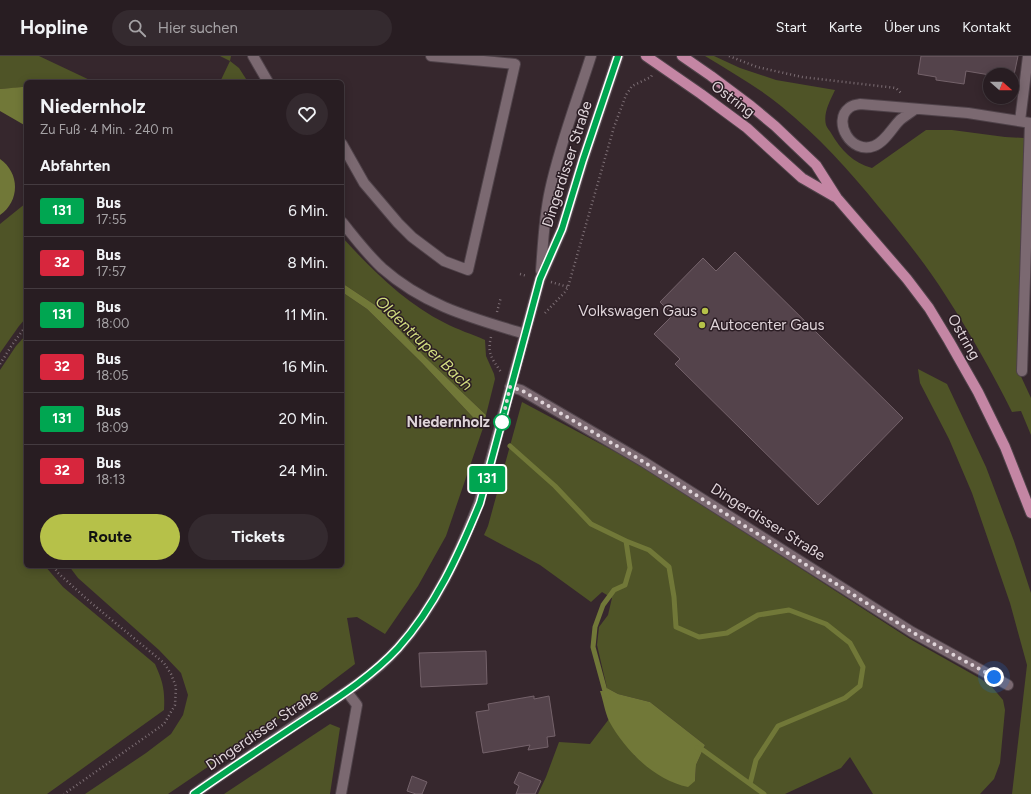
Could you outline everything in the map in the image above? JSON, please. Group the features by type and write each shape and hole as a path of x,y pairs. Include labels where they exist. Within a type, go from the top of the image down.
{"main road":[{"name":"Ostring","path":"646,56 747,128 802,178 837,198"},
{"name":"Ostring","path":"682,56 711,76 775,126 816,165 837,198 929,308 950,341 978,392 1004,447 1031,513"}],"street":[{"path":"253,56 267,80"},
{"path":"344,148 364,184 412,237 444,261 468,270 515,64 430,56"},
{"name":"Dingerdisser Straße","path":"540,279 544,226 550,190 559,153 591,56"},
{"name":"Dingerdisser Straße","path":"194,794 250,755 347,692 367,676 398,649 414,628 444,580 468,533 480,503 540,279 562,229 583,160 618,56"},
{"path":"1022,371 1028,56"},
{"path":"915,109 901,120 884,139 874,146 862,148 852,143 846,136 842,125 844,113 849,107 860,104 968,113 1027,122"},
{"path":"344,224 382,268 428,300 475,319 525,334"},
{"name":"Dingerdisser Straße","path":"510,387 521,390 644,462 912,632 1008,685"},
{"path":"341,794 357,705 347,692"}],"path":[{"path":"729,56 757,67 802,77 896,88 915,109"},
{"path":"525,334 568,287 620,109 632,86 640,84 651,77"},
{"path":"501,297 489,345 490,354 510,387"},
{"path":"0,364 24,329"},
{"path":"55,568 57,572 90,602 164,663 171,674 176,687 175,705 164,724 64,794"}],"shaded area":[{"path":"0,56 39,56 90,80 24,80 24,87 0,89"},
{"path":"220,56 231,56 230,61"},
{"path":"705,56 714,56 740,68 776,80 835,90 825,116 826,126 848,155 859,163 872,168 926,130 952,130 1024,138 1018,370 1031,398 1031,435 1021,411 1012,412 964,324 938,284 905,239 856,179 795,117 754,86"},
{"path":"230,61 239,68 247,80 221,80"},
{"path":"24,87 24,125 0,111 0,89"},
{"path":"0,159 7,165 11,172 15,187 11,202 7,209 0,215"},
{"path":"24,205 24,320 0,353 0,224"},
{"path":"344,239 365,262 416,306 450,325 485,340 486,356 495,379 486,415 425,357 378,307 344,284"},
{"path":"344,284 378,307 425,357 486,415 483,428 422,363 367,309 344,293"},
{"path":"344,293 367,309 422,363 483,428 446,536 418,586 385,634 357,617 347,618 355,664 318,692 168,794 85,794 146,753 171,734 183,715 188,695 181,673 159,650 78,578 70,568 344,568"},
{"path":"24,337 24,568 47,568 63,587 155,664 163,686 164,697 164,710 47,794 0,794 0,370 16,346"},
{"path":"918,369 947,384 986,467 1014,541 1031,593 1031,794 1012,794 1027,665 1010,603 972,493 949,439 920,383"},
{"path":"522,402 642,466 910,639 981,679 992,687 1003,700 1005,710 1000,763 994,779 980,794 873,794 850,757 841,768 785,794 538,794 559,742 590,744 609,719 635,756 695,781 696,765 705,745 650,702 618,694 607,688 597,645 599,627 608,615 612,598 602,592 591,602 540,565 484,535 488,526"},
{"path":"607,688 618,694 650,702 705,745 696,765 695,781 688,787 664,778 652,771 632,753 623,743 609,721 600,691 605,691"},
{"path":"330,724 340,728 330,794 224,794"}],"building":[{"path":"921,56 1018,56 1015,68 983,68 983,74 966,71 964,84 936,80 936,77 918,74"},
{"path":"735,252 903,418 818,505 675,364 680,359 654,334 673,315 660,302 703,258 716,271"},
{"path":"486,651 487,684 421,687 419,653"},
{"path":"534,696 534,699 549,696 555,736 547,737 548,747 528,750 530,745 483,753 476,712 489,710 488,704"},
{"path":"519,772 541,781 535,794 516,794 519,786 514,783"},
{"path":"412,776 427,782 422,794 407,791"}],"waterway":[{"name":"Oldentruper Bach","path":"510,446 555,486 591,524 626,541 630,568 625,585 614,590 603,605 595,627 593,647 605,691 608,696"},
{"name":"Oldentruper Bach","path":"626,541 649,550 669,567 674,597 676,627 699,637 727,633 758,615 789,610 826,624 850,643 863,667 860,686 845,698 778,726 756,760 750,784"},
{"name":"Oldentruper Bach","path":"697,748 703,750 764,794"}],"bus line":[{"name":"131","path":"194,794 247,757 347,692 367,676 398,649 414,628 444,580 468,533 480,503 540,279 562,229 583,160 618,56"}],"place":[{"name":"Volkswagen Gaus","path":"705,311"},
{"name":"Autocenter Gaus","path":"702,325"},
{"name":"Niedernholz","path":"502,422"}],"route":[{"path":"502,422 510,387 521,390 644,462 912,632 994,677"}]}
